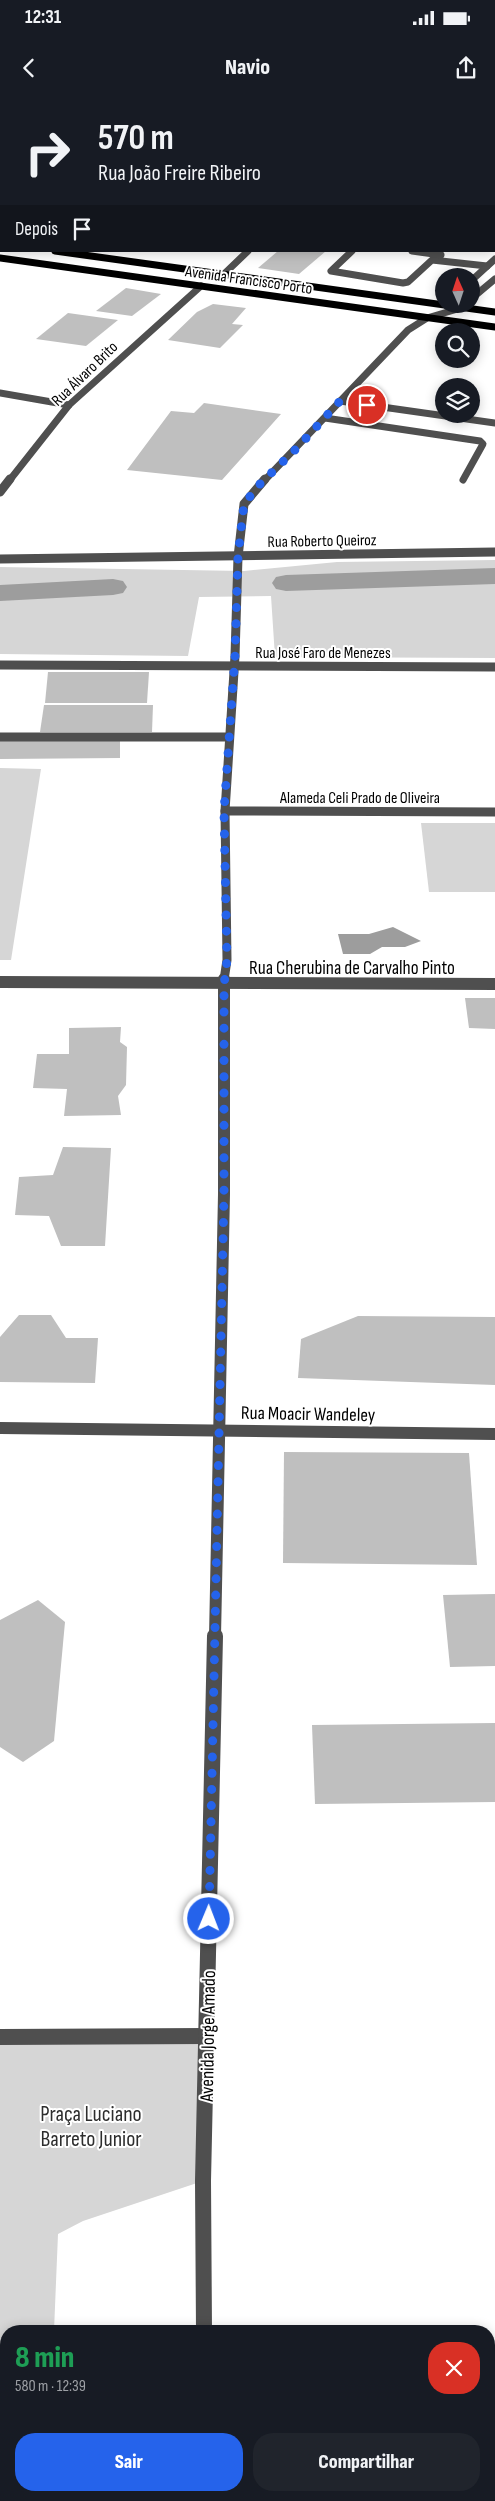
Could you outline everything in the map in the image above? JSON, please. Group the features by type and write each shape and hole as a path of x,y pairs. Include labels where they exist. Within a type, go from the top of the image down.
{"main road":[{"name":"Avenida Francisco Porto","path":"62,252 435,303"},
{"name":"Avenida Francisco Porto","path":"0,258 495,327"},
{"name":"Avenida Francisco Porto","path":"480,309 495,312"}],"street":[{"path":"223,275 247,252"},
{"path":"351,252 331,271 403,283 408,282 432,260 492,262"},
{"path":"419,252 492,262"},
{"path":"480,272 492,262"},
{"path":"480,292 495,279"},
{"name":"Rua Álvaro Brito","path":"0,492 69,405 200,286"},
{"path":"427,318 435,311"},
{"path":"427,318 442,313"},
{"name":"Avenida Jorge Amado","path":"204,2325 203,2181 224,1194 224,985 227,960 224,811 234,667 238,556 244,504 260,484 408,330 427,318"},
{"path":"0,393 69,405"},
{"path":"340,401 495,423"},
{"path":"325,418 480,441 483,444 463,480"},
{"name":"Rua Roberto Queiroz","path":"0,559 495,552"},
{"name":"Rua José Faro de Menezes","path":"0,666 495,667"},
{"path":"0,737 229,736"},
{"name":"Alameda Celi Prado de Oliveira","path":"224,811 495,812"},
{"name":"Rua Cherubina de Carvalho Pinto","path":"0,982 224,985 495,984"},
{"name":"Rua Moacir Wandeley","path":"0,1428 495,1434"},
{"path":"0,2037 207,2036"}],"green space":[{"path":"495,560 495,658 275,657 271,596 199,597 188,656 0,654 0,567 244,571 337,562"},
{"path":"0,768 41,769 11,960 0,960"},
{"path":"421,823 495,823 495,892 429,892"},
{"name":"Praça Luciano Barreto Junior","path":"207,2036 203,2181 83,2221 58,2234 54,2325 0,2325 0,2037"}],"shaded area":[{"path":"393,927 421,941 405,947 382,947 370,954 343,954 338,934 369,934"}],"building":[{"path":"277,252 325,252 299,274 258,268"},
{"path":"126,288 161,294 132,316 96,311"},
{"path":"213,304 246,308 232,324 243,325 220,348 168,340 197,312"},
{"path":"68,313 118,320 86,346 36,339"},
{"path":"204,403 281,414 222,480 127,470 171,411 194,413"},
{"path":"48,672 149,672 147,703 45,703"},
{"path":"44,705 153,705 152,732 40,732"},
{"path":"0,740 120,740 120,758 0,759"},
{"path":"465,998 495,998 495,1029 469,1028"},
{"path":"121,1027 120,1042 127,1047 126,1085 118,1096 121,1115 64,1116 67,1089 33,1088 37,1054 69,1054 69,1028"},
{"path":"63,1147 111,1148 105,1246 61,1246 49,1216 15,1215 19,1177 53,1175"},
{"path":"19,1315 51,1315 66,1338 98,1338 95,1383 0,1382 0,1337"},
{"path":"358,1316 495,1317 495,1385 298,1378 301,1339"},
{"path":"284,1452 469,1453 477,1565 283,1563"},
{"path":"495,1594 495,1666 450,1667 443,1595"},
{"path":"38,1600 65,1622 54,1741 23,1762 0,1747 0,1620"},
{"path":"495,1723 495,1802 315,1804 312,1725"}],"waterway":[{"path":"286,583 495,576"},
{"path":"0,593 113,587"}],"route":[{"path":"209,1919 224,1194 224,985 227,960 224,811 235,656 238,556 244,504 260,484 298,447 340,401 367,405"}]}
